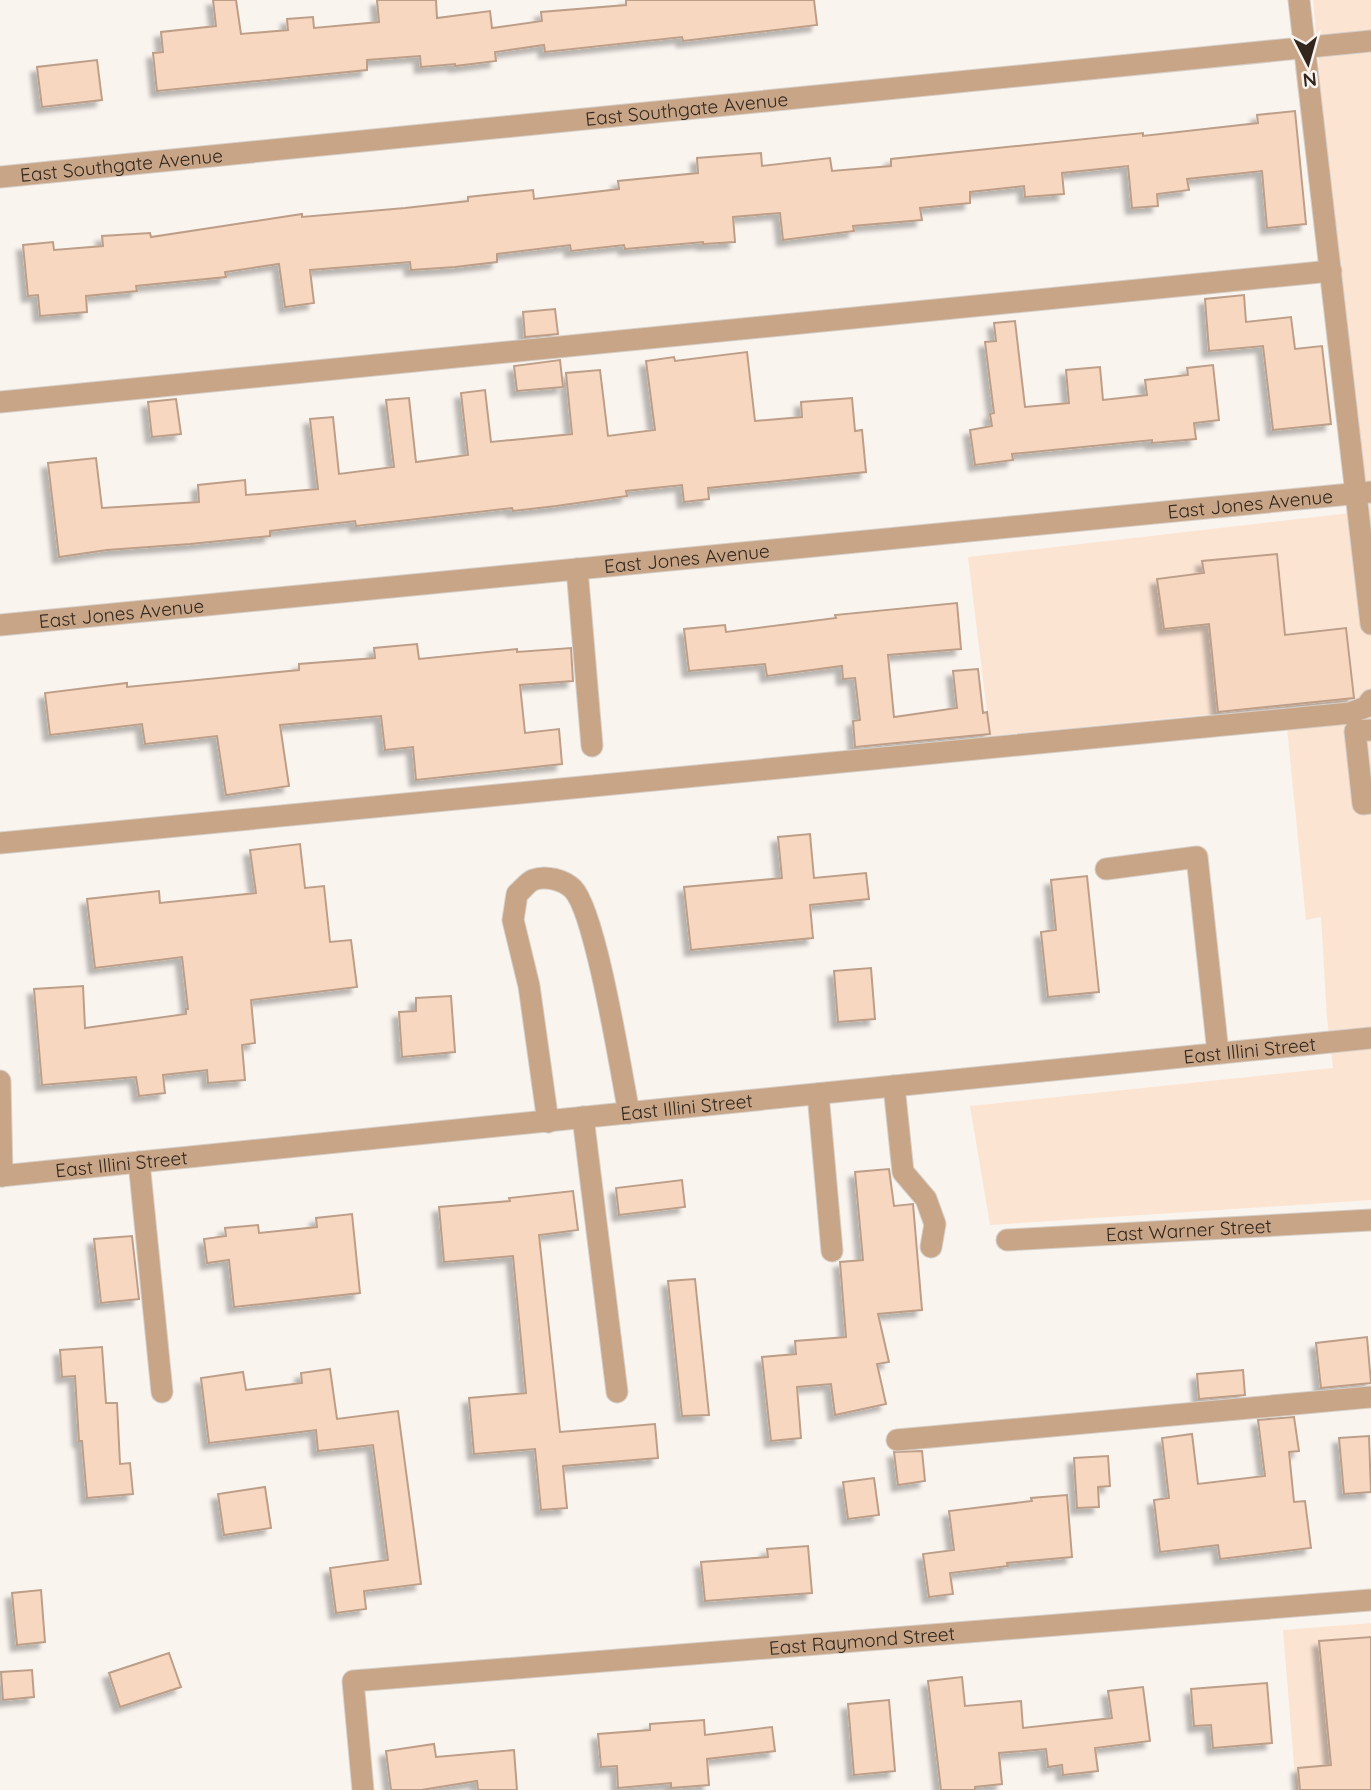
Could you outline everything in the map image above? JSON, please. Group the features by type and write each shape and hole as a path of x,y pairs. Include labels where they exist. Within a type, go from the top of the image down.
{"street":[{"path":"1299,0 1331,271 1364,493 1371,624"},
{"name":"East Southgate Avenue","path":"0,177 1371,41"},
{"path":"0,402 1331,271"},
{"name":"East Jones Avenue","path":"0,625 1364,493"},
{"path":"577,569 592,746"},
{"path":"0,843 1350,713 1366,707 1371,700"},
{"path":"1371,730 1355,731 1363,804 1371,803"},
{"path":"1106,869 1197,858 1218,1053"},
{"path":"548,1122 529,986 513,920 517,894 534,880 558,879 575,890 586,916 597,955 629,1113"},
{"name":"East Illini Street","path":"1,1176 1371,1038"},
{"path":"0,1080 1,1176"},
{"path":"894,1086 903,1172 926,1199 934,1224 931,1247"},
{"path":"818,1094 832,1251"},
{"path":"583,1117 617,1392"},
{"path":"139,1162 162,1392"},
{"name":"East Warner Street","path":"1007,1240 1371,1220"},
{"path":"897,1440 1371,1397"},
{"name":"East Raymond Street","path":"363,1790 354,1681 1371,1600"}],"shaded area":[{"path":"1313,0 1371,0 1371,1200 990,1225 970,1106 1333,1068 1321,917 1306,920 1285,707 990,736 968,557 1350,513 1295,68 1319,66"},
{"path":"1371,1623 1371,1790 1296,1790 1283,1630"}],"building":[{"path":"213,0 236,0 241,34 288,30 287,19 313,17 314,28 379,22 377,0 436,0 437,18 490,11 492,28 542,21 541,12 626,5 626,0 814,0 817,25 683,41 682,37 545,52 544,45 495,52 496,61 455,66 421,67 420,56 367,60 367,70 157,91 153,53 163,52 161,32 216,26"},
{"path":"97,60 102,100 42,107 37,67"},
{"path":"1295,111 1306,224 1267,228 1262,171 1187,179 1189,190 1157,194 1158,206 1132,208 1128,166 1062,173 1064,194 1025,197 1024,186 970,192 970,203 920,208 922,220 853,226 854,231 783,240 780,213 733,217 735,242 625,249 624,245 571,251 570,245 497,254 497,262 455,267 411,270 410,262 310,270 314,303 285,307 279,264 225,272 226,277 136,286 137,291 86,296 87,312 40,316 38,295 28,296 23,245 53,242 54,250 103,246 102,236 150,233 151,237 302,214 302,217 405,208 468,201 468,197 533,190 534,199 619,189 618,181 698,173 697,158 761,153 762,166 830,158 832,171 891,166 891,159 1258,123 1257,115"},
{"path":"1244,295 1246,322 1291,317 1295,349 1322,346 1331,424 1273,430 1263,346 1209,351 1205,299"},
{"path":"555,309 558,334 525,337 523,312"},
{"path":"1015,321 1025,407 1069,403 1066,370 1100,367 1103,400 1147,395 1145,380 1188,375 1187,368 1213,365 1219,420 1194,423 1196,439 1152,443 1152,440 1012,454 1013,460 975,465 970,430 992,426 990,414 994,413 985,342 996,341 994,323"},
{"path":"747,352 755,421 802,417 801,402 852,398 855,431 862,430 866,472 708,488 709,499 684,502 682,485 626,491 627,496 513,511 512,508 356,526 355,521 270,531 270,536 107,550 59,557 48,463 96,458 102,508 199,502 198,485 245,480 246,495 318,489 310,419 333,417 339,474 394,467 386,400 409,398 416,462 468,455 461,393 485,390 491,442 572,434 566,373 600,370 608,436 655,430 646,361 674,357 675,361"},
{"path":"560,360 563,387 517,391 514,366"},
{"path":"176,399 181,434 152,437 148,402"},
{"path":"1277,554 1285,635 1346,628 1354,698 1218,712 1209,624 1164,629 1157,579 1204,573 1202,561"},
{"path":"957,603 961,649 888,655 894,717 957,708 953,671 978,669 983,713 987,712 990,734 855,747 853,721 860,720 855,678 843,679 842,666 767,676 765,664 689,671 684,629 725,625 726,632 836,618 835,615"},
{"path":"417,644 419,659 517,649 517,652 571,648 573,681 520,685 525,733 559,729 562,764 416,780 413,747 385,750 381,716 280,725 289,786 226,795 217,736 145,744 142,724 50,735 45,693 127,683 127,687 299,670 299,664 375,658 374,648"},
{"path":"810,834 814,878 866,873 869,899 810,905 813,938 691,950 684,887 782,878 778,837"},
{"path":"300,844 305,888 324,886 330,942 351,940 357,987 251,1000 255,1043 242,1045 245,1080 208,1083 207,1070 163,1075 165,1093 139,1096 136,1077 42,1085 34,989 83,986 85,1028 186,1014 188,1009 182,957 95,968 87,899 159,891 160,903 256,893 250,850"},
{"path":"1087,876 1099,992 1048,997 1041,932 1056,930 1051,880"},
{"path":"871,968 875,1019 838,1022 834,971"},
{"path":"451,996 455,1052 402,1057 399,1012 416,1011 416,998"},
{"path":"889,1169 894,1206 913,1204 922,1310 878,1314 889,1362 877,1364 886,1404 835,1415 831,1384 797,1387 801,1438 771,1441 762,1357 796,1354 795,1341 846,1337 840,1262 863,1260 855,1172"},
{"path":"682,1180 685,1207 619,1215 616,1188"},
{"path":"573,1191 578,1230 539,1235 560,1432 655,1424 658,1458 563,1466 567,1508 541,1510 535,1449 474,1454 469,1398 526,1393 513,1256 444,1262 439,1207 510,1201 509,1198"},
{"path":"352,1214 360,1293 234,1307 229,1260 207,1263 204,1239 226,1236 225,1228 258,1225 259,1233 317,1227 316,1218"},
{"path":"132,1236 139,1299 101,1303 94,1239"},
{"path":"695,1279 709,1415 682,1416 668,1281"},
{"path":"1367,1337 1371,1383 1321,1388 1316,1343"},
{"path":"102,1347 106,1403 117,1403 120,1464 130,1463 133,1494 87,1498 82,1441 79,1441 75,1376 62,1377 60,1350"},
{"path":"330,1369 337,1419 398,1411 421,1584 364,1591 366,1609 336,1613 330,1568 388,1560 373,1445 318,1451 316,1430 209,1443 201,1378 243,1372 246,1390 302,1383 301,1373"},
{"path":"1243,1370 1245,1395 1199,1399 1197,1374"},
{"path":"1294,1417 1299,1451 1289,1452 1294,1502 1305,1501 1311,1548 1220,1559 1218,1545 1160,1552 1154,1500 1169,1498 1162,1438 1192,1434 1198,1484 1265,1476 1258,1420"},
{"path":"1369,1436 1371,1492 1344,1494 1339,1438"},
{"path":"922,1451 925,1481 898,1485 894,1452"},
{"path":"1108,1456 1110,1486 1098,1487 1099,1507 1077,1508 1074,1458"},
{"path":"874,1478 879,1515 848,1519 843,1482"},
{"path":"265,1487 271,1528 224,1535 218,1494"},
{"path":"1067,1495 1072,1557 1007,1563 1008,1566 950,1573 953,1594 929,1597 923,1554 954,1550 949,1511"},
{"path":"808,1546 812,1593 705,1601 701,1562 768,1557 767,1549"},
{"path":"41,1590 45,1642 17,1645 12,1593"},
{"path":"1371,1637 1371,1790 1300,1790 1298,1768 1331,1765 1319,1641"},
{"path":"169,1653 181,1687 120,1707 109,1673"},
{"path":"32,1670 34,1697 3,1700 1,1672"},
{"path":"962,1677 965,1706 1021,1701 1023,1728 1112,1718 1108,1691 1143,1687 1150,1741 1095,1748 1098,1771 1063,1775 1062,1765 1048,1767 1046,1749 999,1753 1002,1784 975,1787 975,1790 941,1790 928,1681"},
{"path":"1267,1683 1272,1743 1213,1748 1211,1725 1194,1726 1191,1689"},
{"path":"889,1700 895,1771 854,1775 848,1704"},
{"path":"704,1720 705,1735 772,1727 775,1751 707,1759 709,1785 671,1788 671,1783 618,1788 617,1766 601,1767 598,1734 650,1730 650,1724"},
{"path":"434,1744 436,1757 514,1750 517,1790 478,1790 477,1781 421,1790 391,1790 386,1751"}]}
